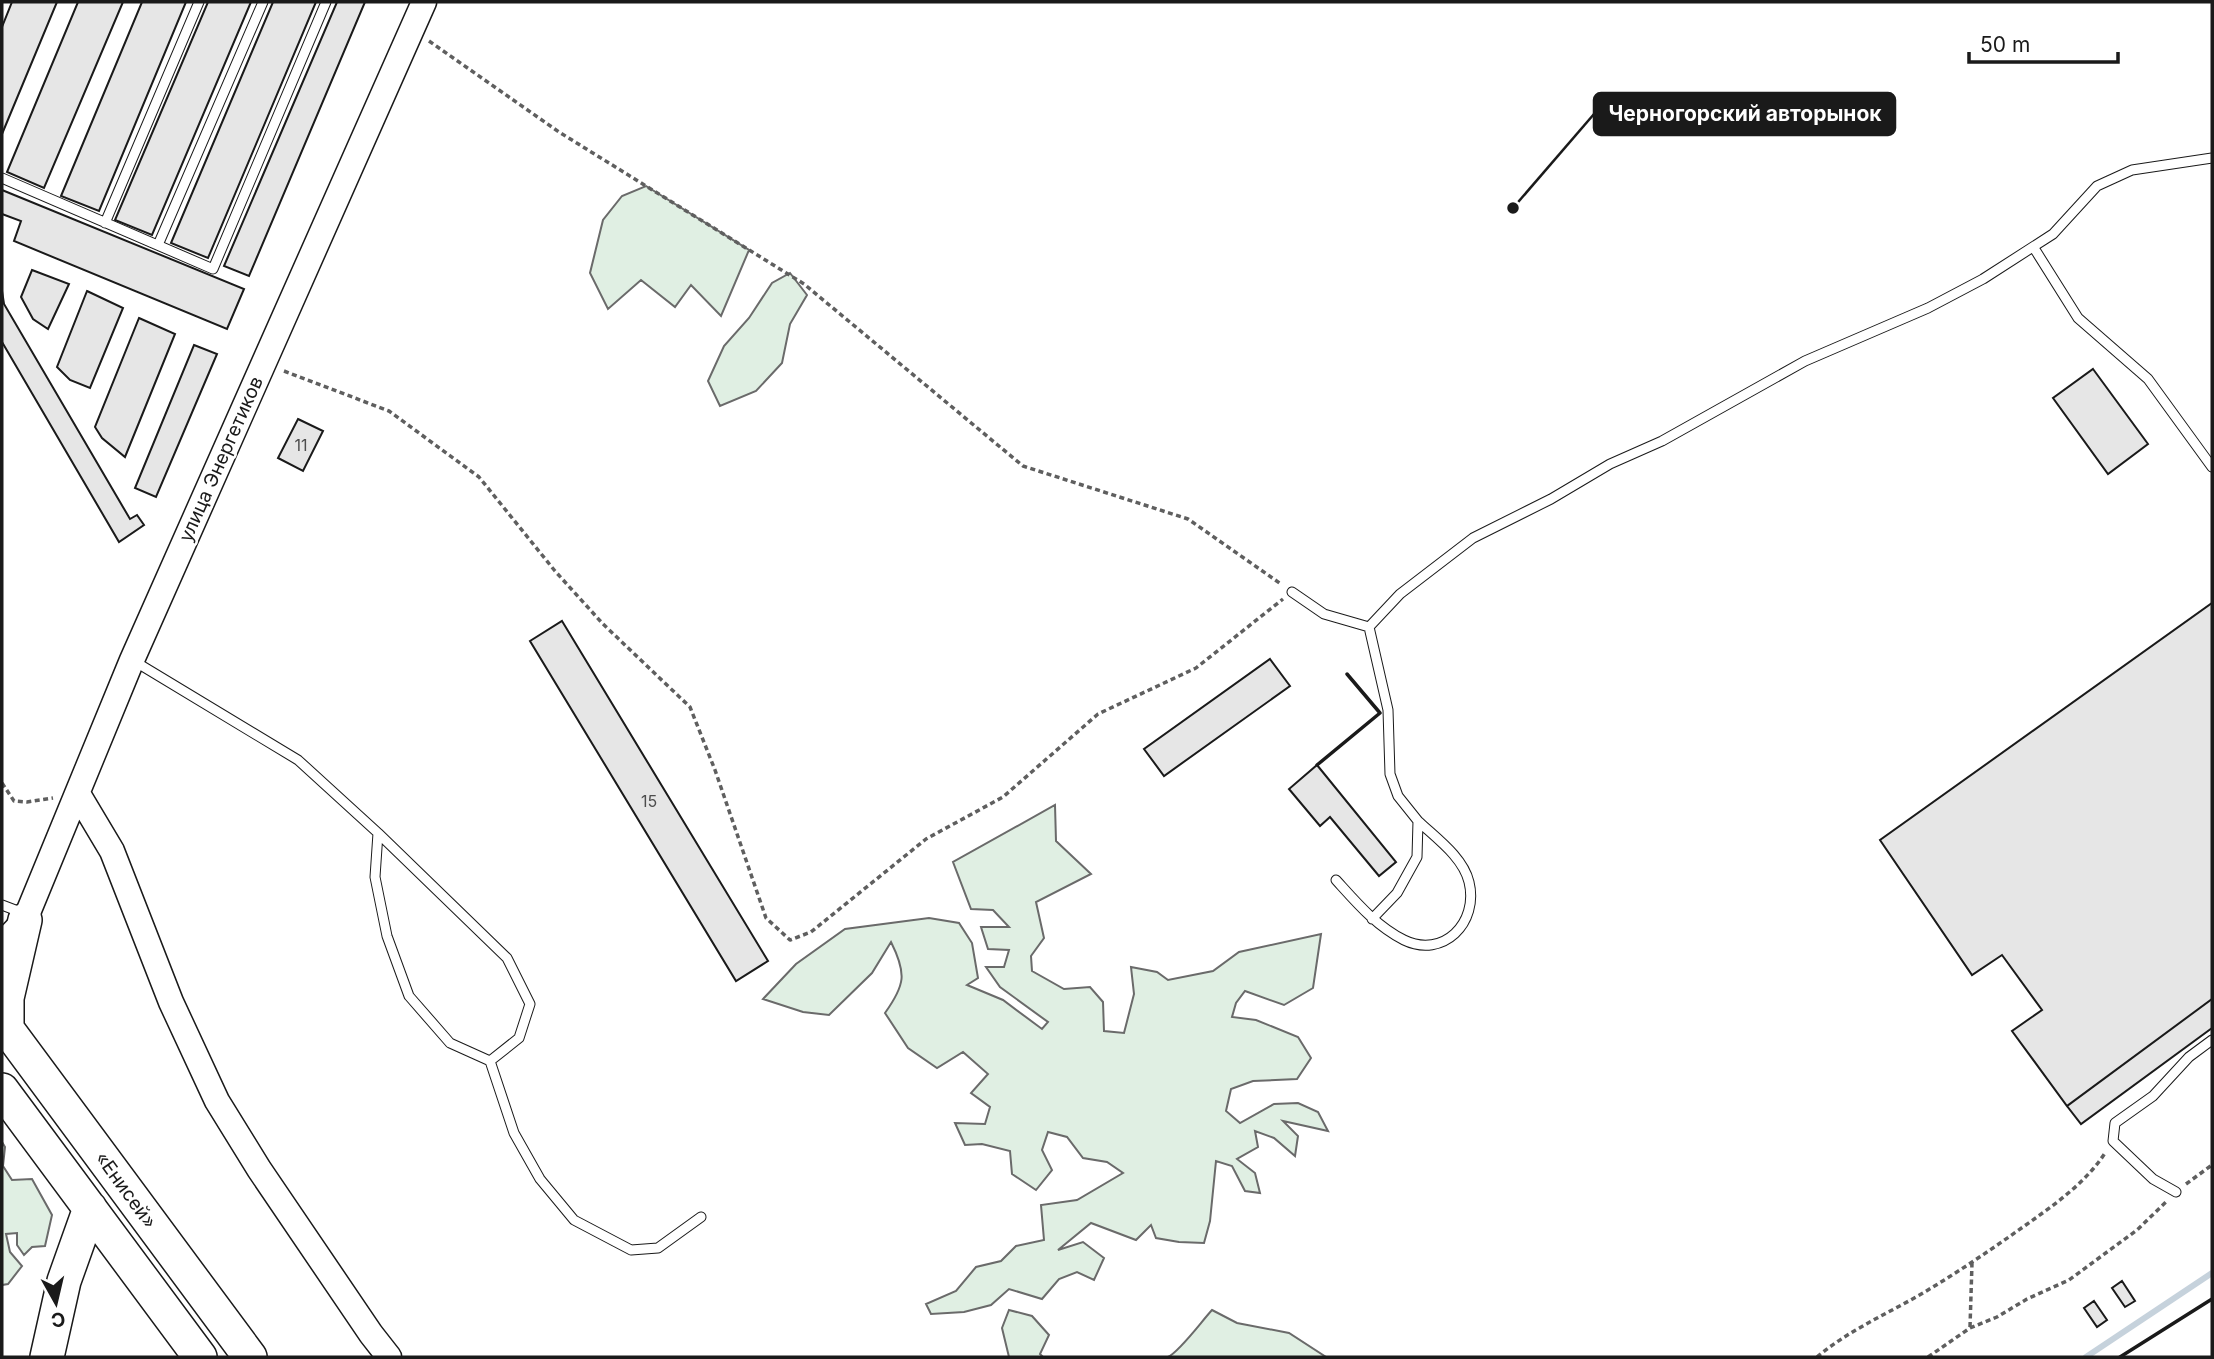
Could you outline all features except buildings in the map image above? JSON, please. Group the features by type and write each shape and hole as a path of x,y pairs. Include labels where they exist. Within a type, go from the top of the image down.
{"highway":[{"path":"4,1025 18,913"},
{"name":"«Енисей»","path":"4,1025 250,1357"},
{"name":"«Енисей»","path":"2,1090 200,1357"},
{"path":"47,1357 64,1281 90,1208"}],"main road":[{"name":"улица Энергетиков","path":"18,913 78,794 132,660 424,2"},
{"path":"78,794 112,851 171,1002 217,1101 259,1169 389,1357"},
{"path":"2,944 18,913"}],"lane":[{"path":"105,223 199,2"},
{"path":"158,245 263,2"},
{"path":"2,178 213,269 326,2"},
{"path":"1369,627 1400,594 1474,538 1552,499 1610,464 1662,441 1805,361 1928,308 2034,248 2053,234 2097,186 2132,170 2212,158"},
{"path":"2034,248 2078,318 2148,379 2212,467"},
{"path":"1292,592 1324,614 1369,627"},
{"path":"1336,880 1372,919 1405,941 1430,945 1456,936 1470,913 1469,881 1454,855 1418,821 1398,796 1391,774 1388,710 1369,627"},
{"path":"132,660 298,760 507,958 530,1004 519,1038 490,1060"},
{"path":"1372,919 1397,893 1417,858 1418,821"},
{"path":"378,833 374,877 387,936 409,996 450,1044 490,1060 514,1133 541,1180 574,1220 631,1250 659,1248 701,1217"},
{"path":"2176,1192 2153,1179 2113,1141 2115,1123 2153,1096 2189,1057 2212,1040"}],"path":[{"path":"263,363 389,411 479,477 595,615 690,707 715,770 766,918 790,940 811,932 926,839 1003,797 1098,714 1196,668 1292,592 1188,519 1023,466 804,284 559,132 412,29"},
{"path":"2,783 14,801 27,803 78,794"},
{"path":"1818,1357 1863,1325 1972,1263 2051,1208 2095,1168 2113,1141"},
{"path":"1928,1357 1970,1328 2069,1280 2137,1230 2176,1192 2212,1165"},
{"path":"1970,1328 1972,1263"}],"green space":[{"path":"646,186 749,250 721,316 691,285 675,307 641,280 608,309 590,273 603,220 622,196"},
{"path":"790,273 807,295 790,324 782,363 756,391 720,406 708,381 724,346 749,318 772,283"},
{"path":"1055,805 1056,841 1091,874 1036,902 1044,938 1031,956 1032,971 1064,989 1090,987 1103,1002 1104,1031 1124,1033 1134,994 1131,967 1157,972 1168,980 1213,971 1239,952 1321,934 1313,988 1284,1005 1245,991 1236,1003 1232,1017 1256,1020 1298,1037 1311,1058 1297,1079 1253,1081 1231,1089 1226,1111 1240,1123 1274,1104 1298,1103 1318,1112 1328,1131 1283,1121 1298,1136 1295,1156 1274,1138 1255,1131 1258,1147 1237,1159 1255,1173 1260,1193 1245,1191 1232,1166 1216,1161 1210,1221 1204,1243 1156,1238 1151,1225 1136,1240 1091,1223 1058,1250 1083,1242 1104,1258 1094,1280 1077,1272 1059,1279 1042,1299 1009,1289 991,1305 964,1312 931,1314 926,1304 956,1291 976,1267 1001,1261 1016,1246 1044,1240 1041,1205 1077,1200 1123,1173 1107,1162 1083,1158 1067,1137 1048,1132 1042,1150 1052,1170 1036,1190 1012,1174 1010,1151 982,1144 965,1145 955,1123 985,1124 990,1107 971,1093 988,1074 963,1052 937,1068 908,1048 885,1013 897,995 902,979 900,963 891,942 872,973 829,1015 803,1012 763,999 796,964 845,929 929,918 959,923 972,943 978,978 967,985 1003,1000 1042,1029 1048,1022 1000,987 986,967 1004,967 1009,950 988,949 981,927 1009,927 993,910 971,909 953,862"},
{"path":"2,1142 5,1147 3,1166 12,1180 32,1179 52,1215 45,1246 32,1247 24,1255 17,1245 17,1233 6,1234 10,1252 22,1266 8,1284 2,1285"},
{"path":"1009,1310 1032,1316 1049,1335 1040,1354 1043,1357 1009,1357 1002,1328"},
{"path":"1212,1310 1237,1323 1289,1333 1326,1357 1168,1357 1184,1343"}],"waterway":[{"path":"2086,1357 2212,1273"}],"wall":[{"path":"1317,765 1380,713 1347,674"},
{"path":"2120,1357 2212,1299"}],"place":[{"name":"Черногорский авторынок","path":"1513,208"}]}
